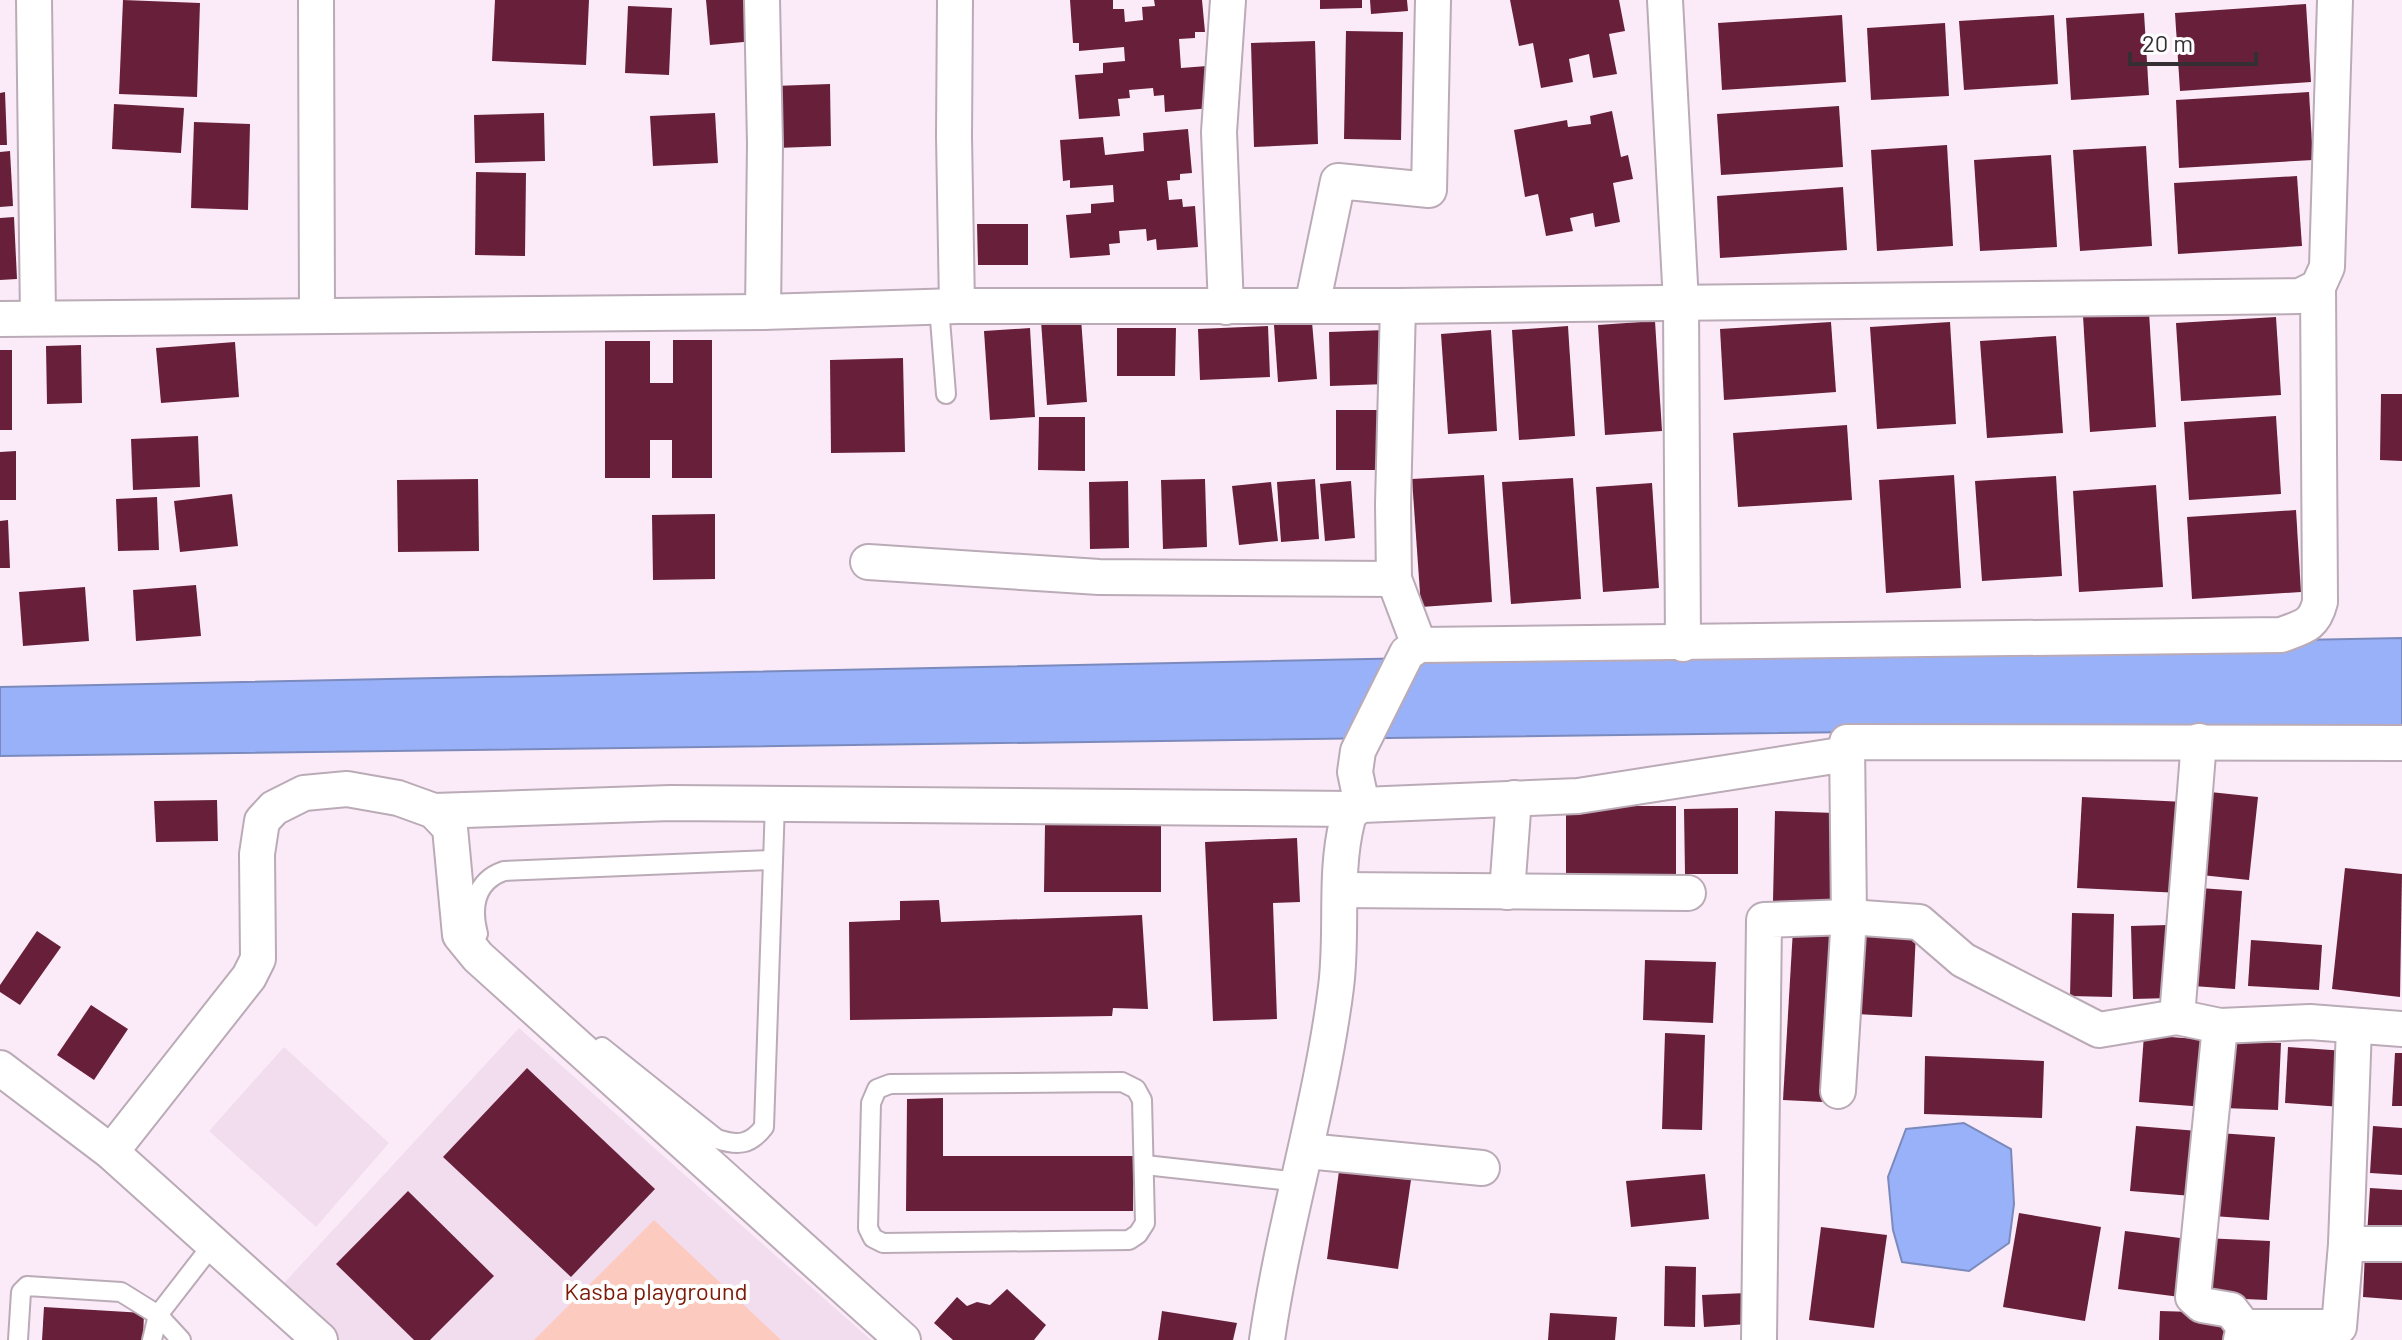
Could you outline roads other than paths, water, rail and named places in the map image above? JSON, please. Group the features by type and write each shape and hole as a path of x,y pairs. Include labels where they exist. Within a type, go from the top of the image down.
{"street":[{"path":"34,0 38,318"},
{"path":"316,0 317,315"},
{"path":"762,0 765,144 763,312"},
{"path":"948,307 955,0"},
{"path":"1226,307 1219,132 1228,0"},
{"path":"1312,306 1338,181 1429,190 1433,0"},
{"path":"1665,0 1681,303 1683,644"},
{"path":"1413,649 2281,635 2304,627 2316,618 2320,602 2318,287 2327,267 2335,0"},
{"path":"0,319 763,312 948,307 1398,306 2300,296 2318,287"},
{"path":"1267,1340 1336,985 1347,820 1358,807 1355,772 1358,751 1413,649 1394,579 1398,306"},
{"path":"868,562 1099,577 1394,579"},
{"path":"2177,1017 2199,741"},
{"path":"1838,1091 1849,917 1847,742 2402,743"},
{"path":"111,1152 249,977 258,959 257,854 262,821 274,808 304,793 347,789 398,798 434,811 671,803 1358,807 1578,796 1847,754"},
{"path":"1507,892 1514,798"},
{"path":"434,811 450,828 460,935 478,957 614,1068 903,1340"},
{"path":"1340,890 1688,893"},
{"path":"1759,1340 1764,920 1849,917 1919,922 1963,960 2099,1030 2177,1017 2220,1026 2310,1022 2402,1029"},
{"path":"2220,1026 2193,1297 2202,1305 2231,1310 2242,1333 2339,1327 2346,1244 2354,1027"},
{"path":"0,1068 111,1152 320,1340"},
{"path":"1303,1166 1482,1168"},
{"path":"2346,1244 2402,1244"}],"lane":[{"path":"946,394 948,307"},
{"path":"772,860 504,871 482,885 476,899 474,917 479,938 493,957 614,1068 717,1139 744,1144 755,1139 764,1127 775,803"},
{"path":"1122,1082 1136,1089 1142,1100 1145,1165 1145,1223 1138,1234 1129,1240 883,1243 873,1238 868,1228 871,1103 877,1089 890,1084 1122,1082"},
{"path":"1145,1165 1303,1166"},
{"path":"152,1340 158,1315 213,1244"},
{"path":"18,1340 21,1292 27,1286 121,1292 158,1315 181,1340"}],"water":[{"path":"2402,638 2402,725 0,756 0,687"},
{"path":"1964,1123 2011,1149 2014,1204 2009,1243 1969,1271 1902,1262 1893,1230 1888,1177 1906,1129"}],"park label":[{"name":"Kasba playground","path":"656,1290"}]}
